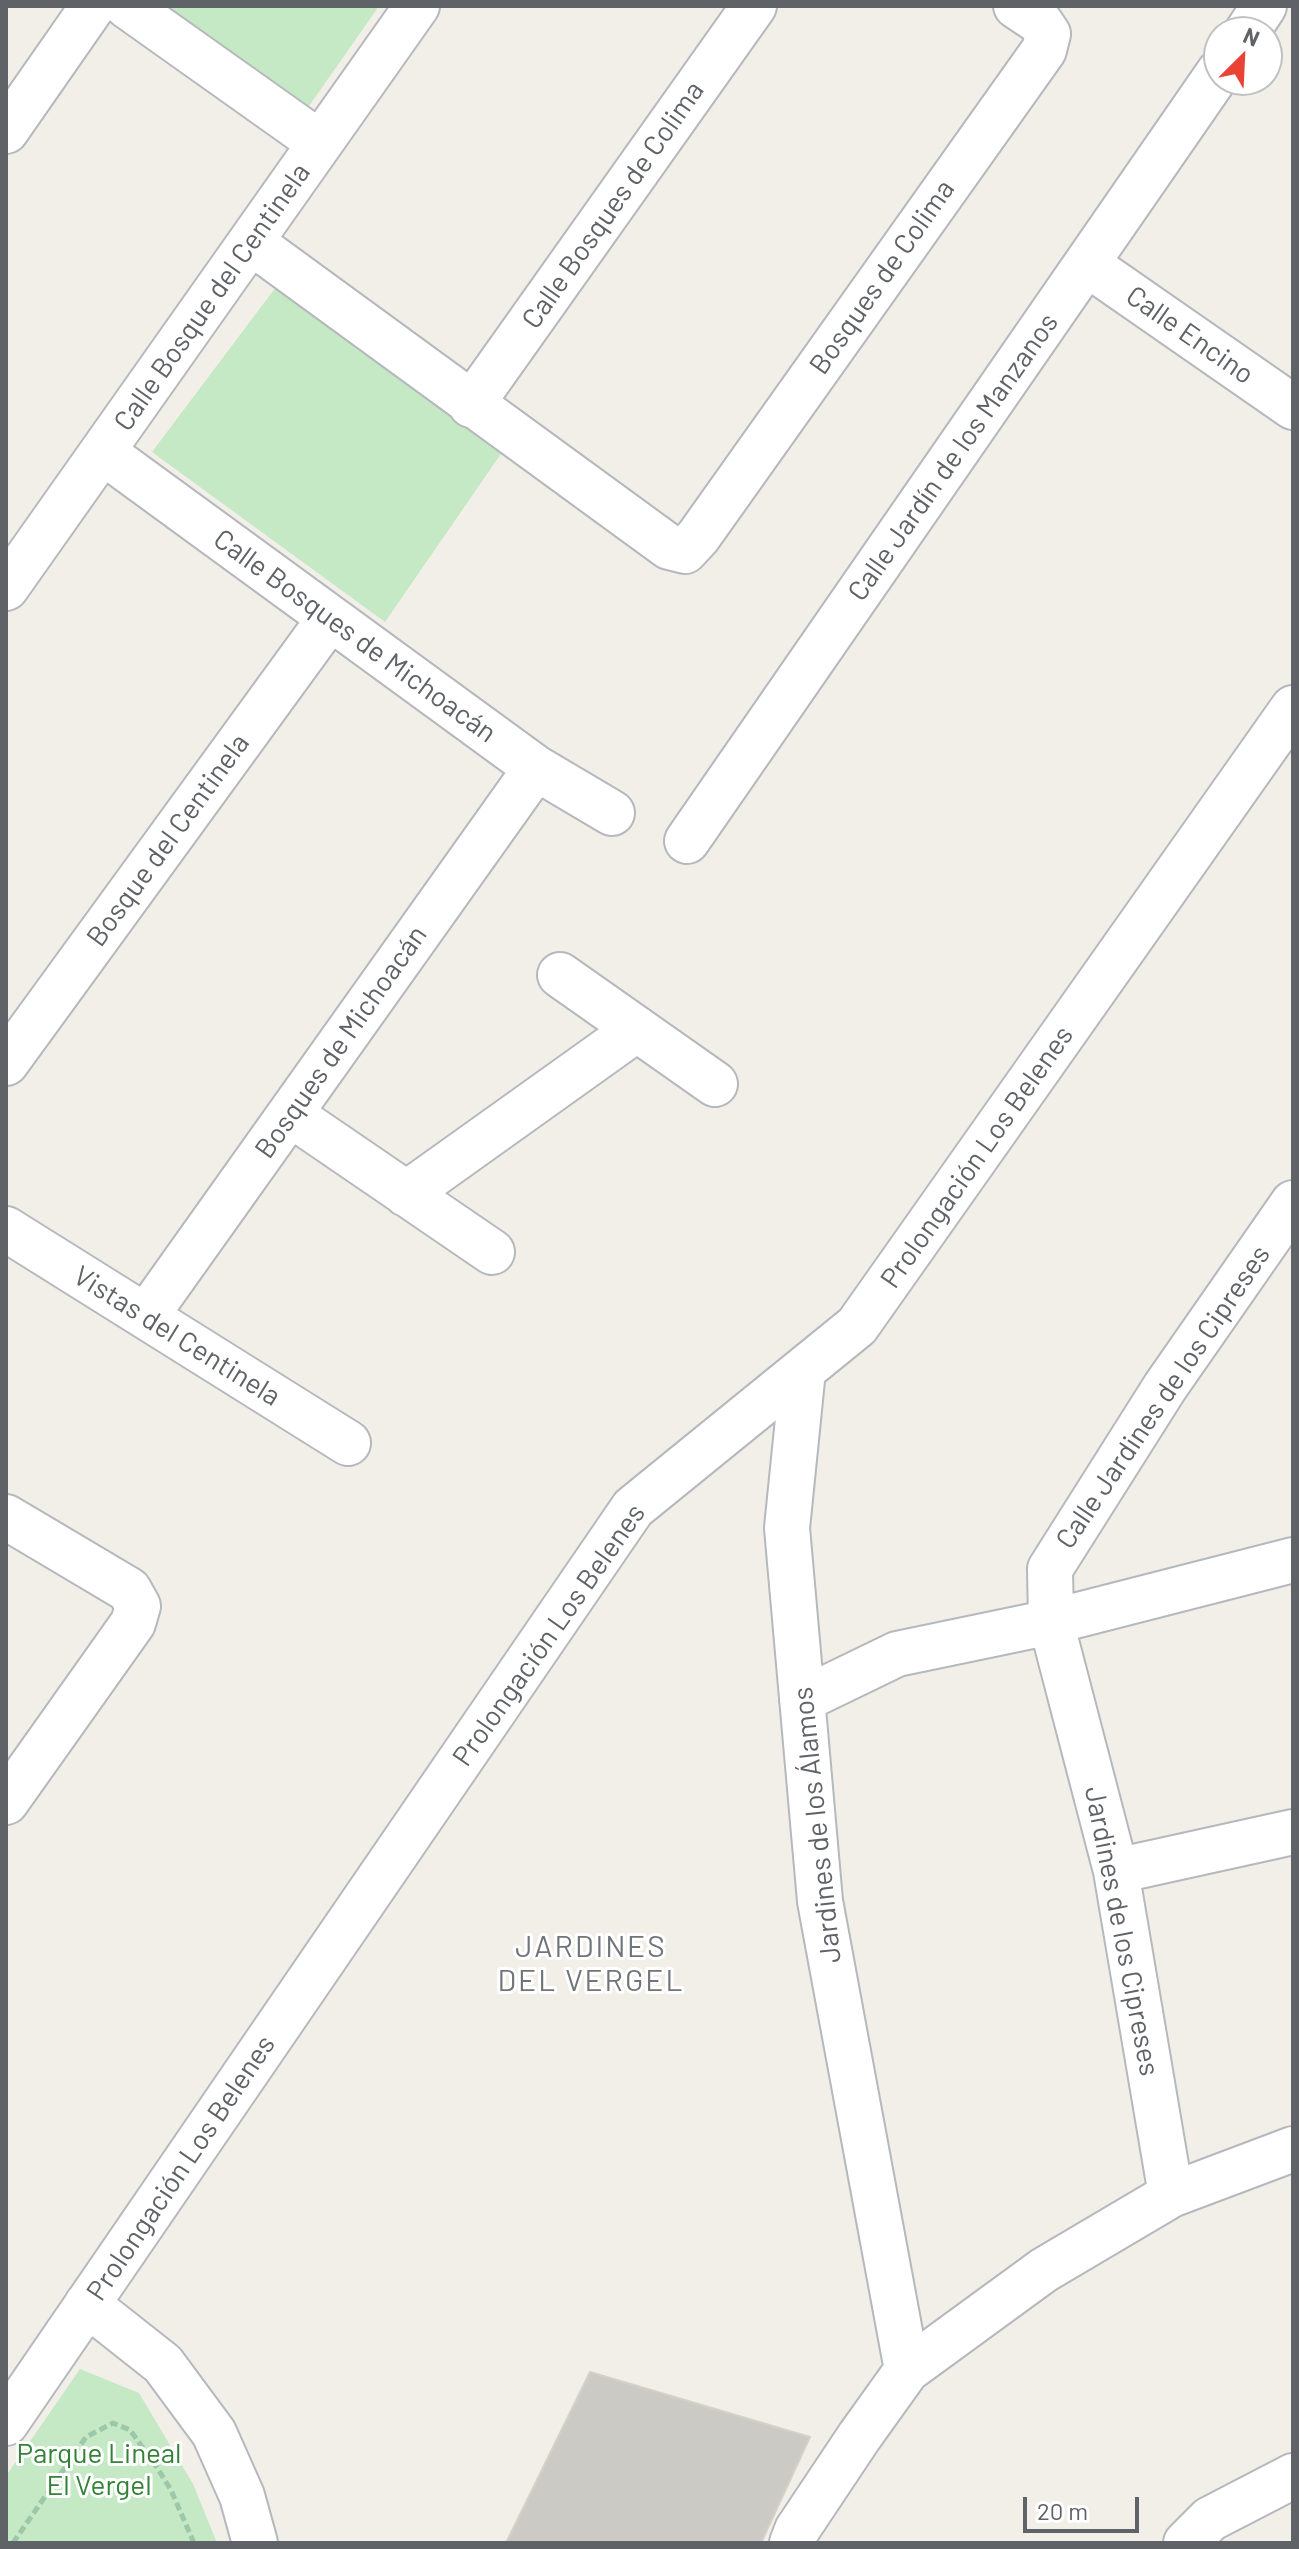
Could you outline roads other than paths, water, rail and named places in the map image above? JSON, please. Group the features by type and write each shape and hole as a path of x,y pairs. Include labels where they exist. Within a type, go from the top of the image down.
{"street":[{"path":"6,131 93,6"},
{"path":"127,6 320,143"},
{"name":"Calle Bosque del Centinela","path":"6,588 417,6"},
{"name":"Calle Bosques de Colima","path":"471,405 754,6"},
{"name":"Bosques de Colima","path":"471,405 669,547 685,551 698,537 1044,50 1048,34 1040,22 1016,6"},
{"name":"Calle Jardín de los Manzanos","path":"687,841 1203,95"},
{"path":"251,242 471,405"},
{"name":"Calle Encino","path":"1087,264 1293,407"},
{"name":"Calle Bosques de Michoacán","path":"103,452 536,768 612,813"},
{"name":"Bosque del Centinela","path":"6,1063 330,618"},
{"name":"Prolongación Los Belenes","path":"6,2423 633,1508 857,1326 1293,708"},
{"name":"Bosques de Michoacán","path":"146,1316 536,768"},
{"path":"560,975 715,1084"},
{"path":"406,1194 637,1029"},
{"path":"290,1114 492,1252"},
{"name":"Calle Jardines de los Cipreses","path":"1051,1622 1050,1569 1165,1387 1293,1203"},
{"name":"Vistas del Centinela","path":"6,1229 348,1443"},
{"name":"Jardines de los Álamos","path":"803,1370 787,1528 820,1901 907,2370"},
{"path":"6,1517 129,1590 138,1606 133,1623 6,1802"},
{"path":"802,1700 897,1654 1051,1622 1293,1560"},
{"name":"Jardines de los Cipreses","path":"1051,1622 1116,1871 1171,2195"},
{"path":"1116,1871 1293,1832"},
{"path":"792,2543 797,2530 907,2370 1044,2270 1171,2195 1293,2149"},
{"path":"87,2304 163,2364 214,2433 242,2496 255,2543"},
{"path":"1186,2543 1210,2519 1293,2476"}],"district":[{"name":"JARDINES DEL VERGEL","path":"591,1964"}],"park label":[{"name":"Parque Lineal El Vergel","path":"99,2470"}]}
